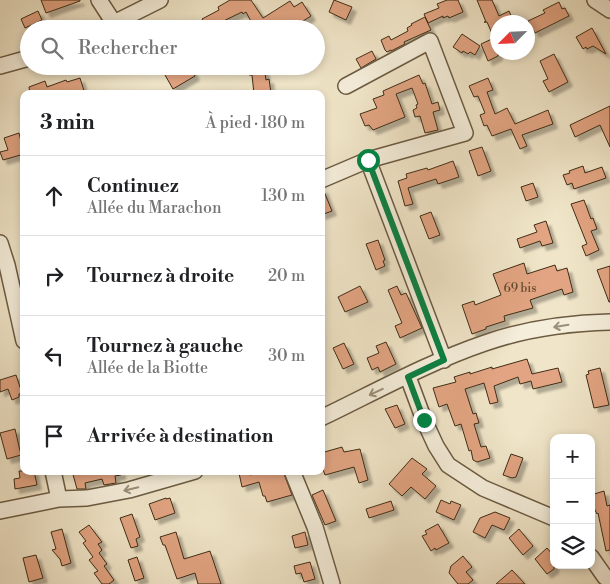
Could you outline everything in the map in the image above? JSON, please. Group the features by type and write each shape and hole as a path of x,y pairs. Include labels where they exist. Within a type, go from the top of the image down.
{"street":[{"path":"99,0 106,20"},
{"path":"120,20 160,0"},
{"path":"595,0 610,10"},
{"path":"325,178 368,160 465,134 430,41 346,86"},
{"path":"0,66 20,60"},
{"path":"368,160 444,360"},
{"path":"0,243 7,265 20,324"},
{"path":"325,416 444,360 486,343 525,332 578,323 610,322"},
{"path":"408,377 424,420 436,446 448,465 483,488 550,516"},
{"path":"53,475 59,499"},
{"path":"0,510 59,499 87,498 120,492 181,475"},
{"path":"294,475 315,527 332,584"},
{"path":"595,562 610,580"}],"building":[{"path":"41,0 80,0 80,1 46,13"},
{"path":"230,0 251,0 263,18 290,1 294,7 302,2 311,16 305,20 250,20 246,12 243,14 242,12 226,20 202,20 219,10 218,7"},
{"path":"334,0 352,7 346,20 329,12"},
{"path":"447,0 458,0 463,12 449,18 448,16 443,18 443,16 428,23 424,14 439,8 437,4"},
{"path":"477,0 492,0 499,15 490,15 490,29"},
{"path":"559,2 562,9 565,8 569,16 535,33 535,18 545,13 543,10"},
{"path":"38,11 42,20 21,20"},
{"path":"509,11 511,15 501,15"},
{"path":"425,17 431,30 404,42 405,44 391,51 387,52 385,50 381,40 389,36 391,40 408,31 407,28 411,24"},
{"path":"592,28 606,54 593,46 583,49 576,37"},
{"path":"462,34 480,46 475,55 470,52 468,54 463,51 462,53 453,47"},
{"path":"490,40 490,60 488,61 481,44"},
{"path":"372,51 376,59 361,68 356,59"},
{"path":"554,54 568,82 549,92 543,81 548,79 540,61"},
{"path":"165,75 194,75 195,76 173,89"},
{"path":"252,75 265,75 266,80 269,79 271,90 254,90"},
{"path":"419,75 423,84 425,83 432,104 438,102 440,110 433,112 438,130 425,133 420,116 415,117 413,110 417,108 416,105 418,104 412,88 396,94 405,117 373,130 369,125 365,126 360,114 377,108 373,99 384,95 383,91"},
{"path":"80,78 84,90 29,90 29,87 45,81 47,87 66,80 67,82"},
{"path":"488,78 493,90 487,92 495,114 507,108 515,124 548,110 553,124 522,135 527,146 520,149 511,129 492,136 487,125 484,126 480,115 485,113 478,96 474,97 469,86"},
{"path":"610,106 610,147 600,125 575,137 570,125"},
{"path":"19,133 20,155 3,160 0,152 8,150 4,138"},
{"path":"482,147 491,171 478,176 469,151"},
{"path":"453,161 459,177 438,184 436,179 408,188 413,204 405,206 398,181 407,178 406,174 427,168 428,170"},
{"path":"583,166 585,173 602,167 606,178 574,189 572,183 567,185 563,175"},
{"path":"533,183 538,197 526,201 521,187"},
{"path":"325,194 332,211 325,214"},
{"path":"584,200 597,229 591,231 599,250 586,256 582,246 587,244 571,204"},
{"path":"431,212 440,235 429,239 420,216"},
{"path":"546,221 553,243 542,246 540,241 520,248 517,239 537,232 534,225"},
{"path":"378,240 385,260 383,261 385,266 376,270 366,244"},
{"path":"524,263 527,274 555,265 557,271 567,268 573,292 564,295 562,289 530,300 533,308 504,316 505,321 472,334 462,305 474,301 475,305 501,295 493,274"},
{"path":"610,266 610,302 609,302 597,270"},
{"path":"360,286 368,302 345,312 338,297"},
{"path":"397,286 401,295 406,293 422,328 400,338 395,326 402,323 388,290"},
{"path":"386,342 396,364 380,372 378,367 372,370 367,358 379,353 376,346"},
{"path":"344,343 354,364 343,369 333,348"},
{"path":"527,359 532,374 558,368 562,382 533,389 531,381 520,384 518,377 494,386 498,402 490,404 484,383 465,389 473,414 476,413 479,423 474,424 481,447 486,446 490,458 477,462 473,460 461,424 455,426 447,404 439,407 433,388 456,382 454,377 470,372 470,374"},
{"path":"600,368 609,405 594,408 586,375 589,374 588,371"},
{"path":"16,375 20,387 19,397 12,400 8,389 0,392 0,380"},
{"path":"397,405 405,424 395,428 385,409"},
{"path":"15,429 20,455 7,459 0,433"},
{"path":"342,447 344,452 360,449 368,480 359,483 354,467 325,475 325,452"},
{"path":"511,454 523,458 516,477 512,478 503,475"},
{"path":"412,458 427,469 422,474 436,486 425,499 411,487 402,496 389,484"},
{"path":"19,471 20,475 35,475 37,485 15,489 14,479 20,478"},
{"path":"73,475 121,475 115,476 116,483 104,485 102,479 85,483 86,489 77,489"},
{"path":"239,475 284,475 292,495 267,502 259,482 242,487"},
{"path":"323,490 336,521 325,525 312,495"},
{"path":"604,491 607,506 610,505 610,550 606,551 598,513 595,510 595,494"},
{"path":"170,498 175,513 155,520 149,504"},
{"path":"441,500 450,504 451,501 461,505 454,520 436,512"},
{"path":"391,501 394,510 369,518 366,509"},
{"path":"495,512 510,518 504,530 492,525 485,538 473,532 480,518"},
{"path":"132,514 140,537 136,539 138,546 131,548 120,518"},
{"path":"438,524 449,543 431,551 422,536 427,534 425,531"},
{"path":"89,525 102,542 98,544 102,550 99,553 107,564 104,566 114,580 109,584 102,584 94,573 98,571 89,560 93,557 83,543 86,541 79,532"},
{"path":"62,529 71,563 62,566 60,559 52,550 56,549 51,532"},
{"path":"519,529 533,546 523,555 509,538"},
{"path":"176,532 184,559 210,551 221,584 198,584 195,573 177,579 165,545 163,545 160,537"},
{"path":"305,532 308,545 295,548 292,536"},
{"path":"547,548 550,551 550,569 554,569 547,574 535,559"},
{"path":"36,555 43,578 29,582 23,558"},
{"path":"463,556 472,567 466,572 473,580 468,584 458,584 449,573 451,566"},
{"path":"137,557 144,578 135,581 128,560"},
{"path":"310,562 315,579 304,582 301,573 296,574 294,566"},
{"path":"512,570 525,584 496,584"}],"route":[{"path":"368,160 444,360 408,377 424,420"}]}
